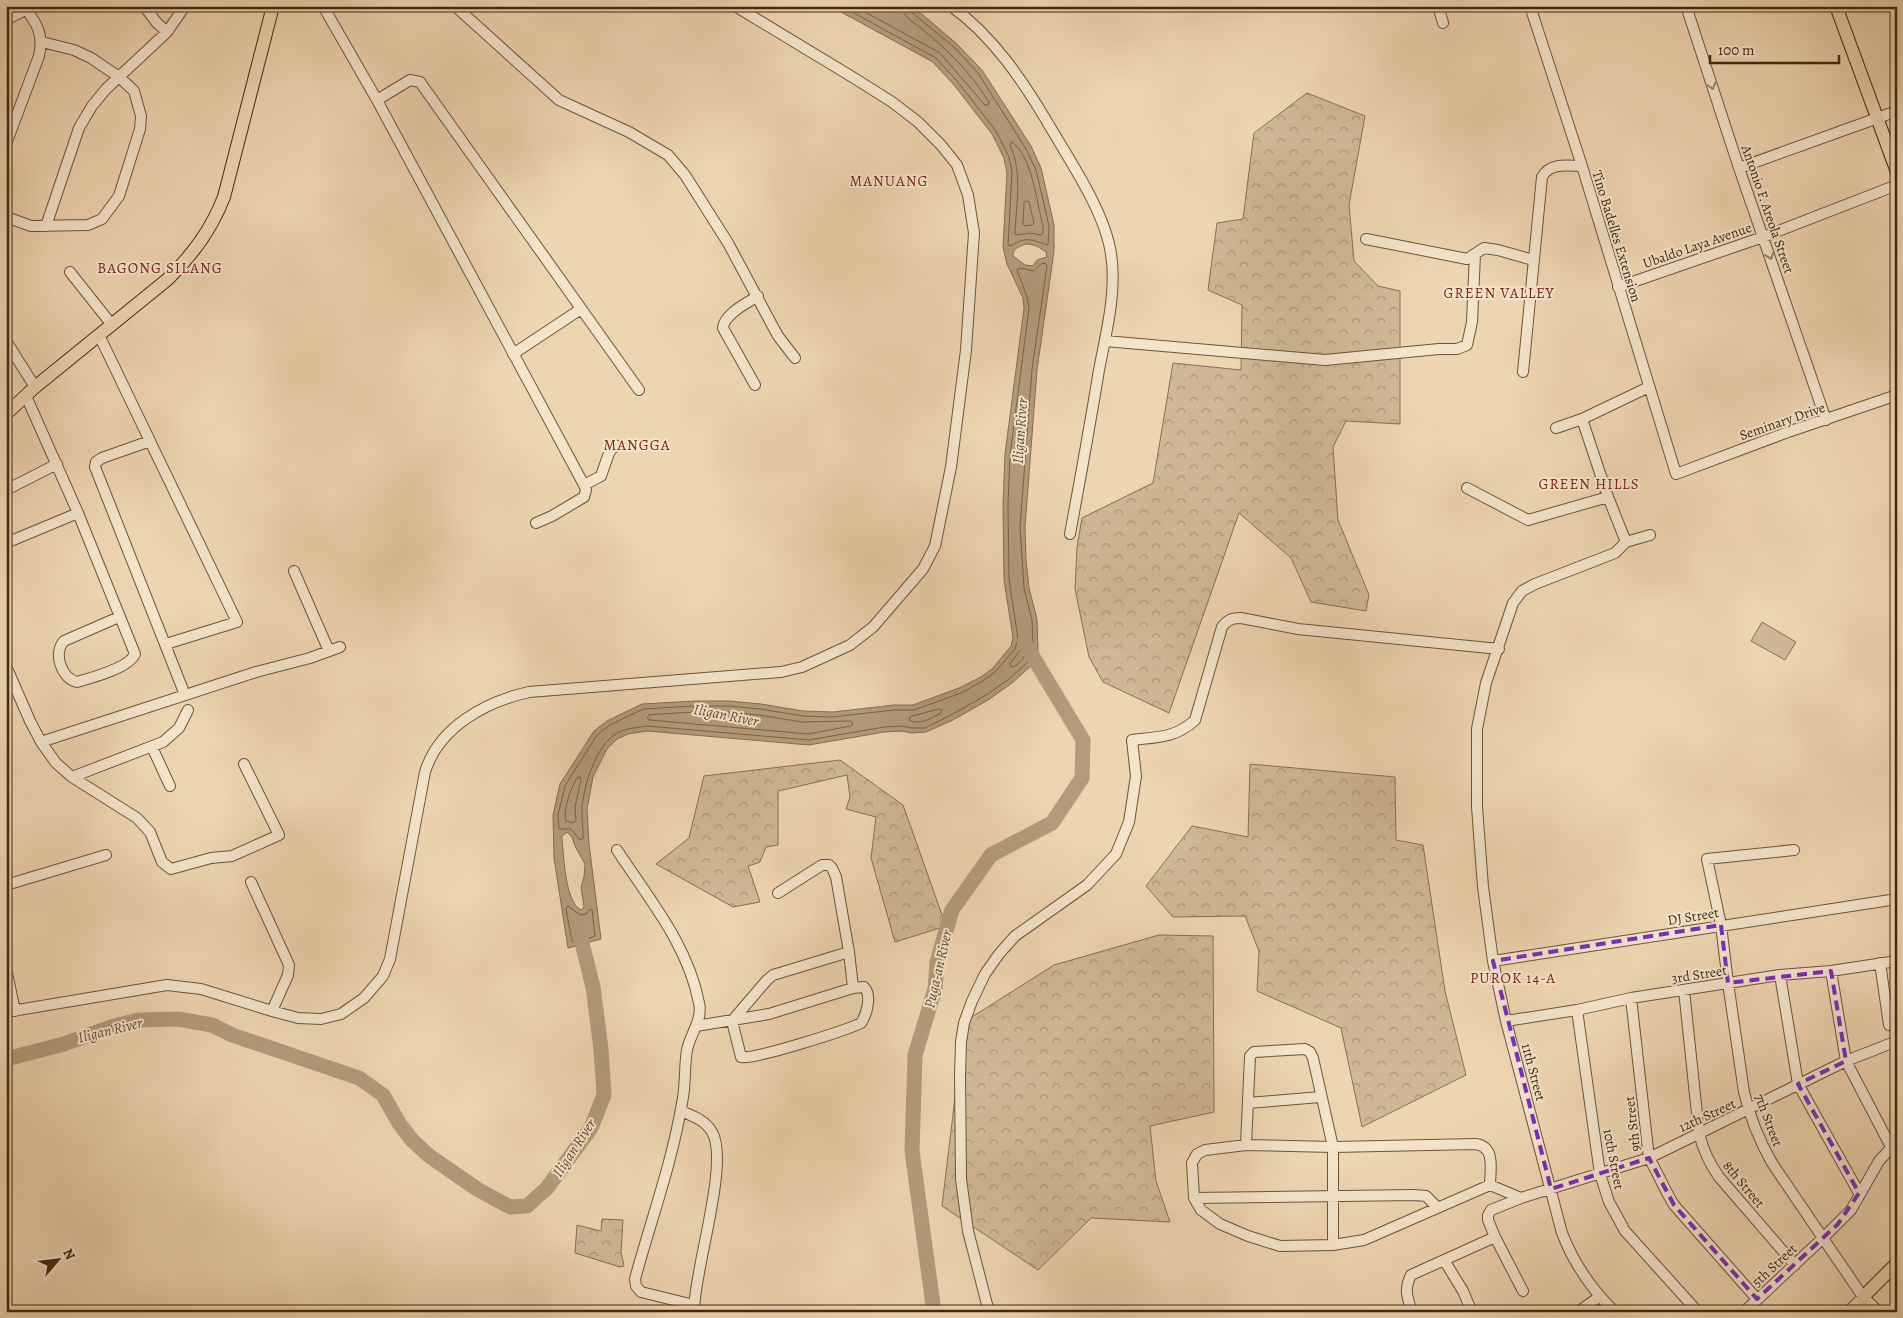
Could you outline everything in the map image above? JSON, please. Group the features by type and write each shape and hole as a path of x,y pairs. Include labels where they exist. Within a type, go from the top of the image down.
{"main road":[{"path":"6,414 30,391 157,288 186,261 207,234 216,217 234,159 273,6"},
{"path":"1836,6 1897,172"},
{"path":"1866,1312 1863,1297 1897,1264"}],"street":[{"path":"144,6 157,24 167,32"},
{"path":"46,226 79,128 92,106 119,77 167,32 185,6"},
{"path":"323,6 377,100 584,485 586,490 584,497 536,523"},
{"path":"455,6 560,100 629,132 668,155 684,175 737,257 778,336 795,358"},
{"path":"6,968 10,1011 166,985 202,989 298,1018 321,1019 341,1014 364,998 383,976 390,959 428,761 436,748 464,720 484,707 503,699 529,692 782,672 802,666 850,644 873,627 923,568 935,546 951,467 966,350 974,233 968,195 957,165 941,145 918,122 892,102 735,6"},
{"path":"951,6 994,44 1035,101 1085,187 1104,229 1111,253 1113,283 1105,341 1070,534"},
{"path":"1438,6 1443,23"},
{"name":"Tino Badelles Extension","path":"1530,6 1582,166 1676,474"},
{"name":"Antonio F. Areola Street","path":"1686,6 1739,168 1826,420"},
{"path":"6,20 26,8 39,30 42,42 39,56 6,144"},
{"path":"6,217 31,226 88,225 102,219 119,196 140,129 142,116 134,91 119,77 91,58 74,50 42,42"},
{"path":"377,100 410,80 420,82 639,390"},
{"path":"1739,168 1897,111"},
{"path":"1523,372 1542,177 1545,171 1555,166 1582,166"},
{"name":"Ubaldo Laya Avenue","path":"1618,286 1763,237 1897,186"},
{"path":"1366,239 1467,259 1484,248 1533,260"},
{"path":"1105,341 1325,360 1438,349 1457,350 1467,345 1472,322 1475,254"},
{"path":"70,272 112,325"},
{"path":"755,385 723,328 723,323 727,317 758,296"},
{"path":"513,354 581,309"},
{"path":"99,335 237,622 166,644"},
{"path":"6,342 30,391 57,464 135,654 133,659 117,668 76,682 71,681 61,666 58,653 59,646 64,641 119,617"},
{"path":"1556,428 1582,419 1649,387"},
{"name":"Seminary Drive","path":"1676,474 1788,432 1897,395"},
{"path":"1582,419 1608,497 1626,542 1650,535"},
{"path":"150,441 102,458 95,464 185,695"},
{"path":"584,485 601,476 609,453 615,445"},
{"path":"6,490 57,464"},
{"path":"1467,488 1528,520 1608,497"},
{"path":"6,543 78,513"},
{"name":"11th Street","path":"1614,1312 1599,1297 1569,1252 1562,1233 1506,1021 1493,961 1483,887 1477,807 1477,729 1486,683 1513,603 1522,591 1615,553 1626,542"},
{"path":"294,571 329,651"},
{"path":"988,1312 968,1231 961,1179 960,1075 961,1042 964,1023 985,974 999,954 1016,936 1087,884 1116,854 1129,822 1136,776 1132,740 1173,734 1185,730 1195,720 1222,627 1226,621 1233,618 1308,630 1499,649"},
{"path":"41,742 256,672 310,658 340,647"},
{"path":"7,672 41,742 56,763 72,778 137,818 150,832 162,862 171,869 211,858 232,856 279,835 244,764"},
{"path":"72,778 163,742 172,735 188,710"},
{"path":"152,747 170,786"},
{"path":"617,850 680,947 689,964 700,1004 700,1014 690,1040 684,1064 683,1101 665,1182 642,1253 635,1284 641,1292 694,1308 712,1204 718,1156 716,1138 708,1125 681,1111"},
{"name":"7th Street","path":"1794,850 1707,859 1722,925 1728,983 1748,1110 1761,1144 1768,1156 1863,1297 1879,1312"},
{"path":"6,885 106,855"},
{"path":"778,894 822,865 829,865 836,877 853,988"},
{"path":"251,882 289,965 288,975 272,1011"},
{"name":"DJ Street","path":"1493,961 1897,899"},
{"path":"732,1021 773,975 849,952"},
{"name":"3rd Street","path":"1506,1021 1577,1010 1631,998 1780,975 1831,971 1897,961"},
{"path":"1880,963 1890,1025"},
{"path":"1831,971 1846,1061 1894,1144"},
{"path":"1780,975 1798,1084 1859,1193"},
{"path":"696,1026 769,1014 853,988 864,987 868,993 868,1003 861,1022 768,1053 747,1058 741,1057 732,1021"},
{"name":"8th Street","path":"1684,990 1699,1133 1709,1163 1795,1264"},
{"name":"9th Street","path":"1631,998 1649,1158 1674,1205 1757,1299"},
{"name":"10th Street","path":"1577,1010 1600,1174 1609,1202 1625,1231 1698,1312"},
{"name":"12th Street","path":"1495,1237 1488,1220 1491,1210 1521,1198 1649,1158 1846,1061 1897,1040"},
{"path":"1246,1145 1248,1062 1250,1056 1254,1052 1305,1050 1310,1052 1313,1058 1320,1097 1333,1147 1333,1245"},
{"path":"1248,1103 1320,1097"},
{"name":"5th Street","path":"1744,1312 1851,1210 1879,1160 1894,1144"},
{"path":"1490,1186 1491,1154 1482,1145 1333,1147 1246,1145 1205,1150 1197,1154 1192,1164 1194,1198 1201,1210 1220,1224 1248,1236 1280,1246 1333,1245 1364,1240 1437,1207 1490,1186 1521,1198"},
{"path":"1194,1198 1414,1195 1426,1196 1437,1207"},
{"path":"1412,1312 1406,1295 1406,1285 1411,1275 1495,1237 1523,1292"},
{"path":"1444,1260 1463,1292 1472,1312"},
{"path":"1578,1312 1599,1297"},
{"path":"1848,1312 1863,1297"}],"highlighted area":[{"path":"1721,925 1728,983 1831,971 1846,1061 1798,1084 1859,1193 1838,1224 1757,1299 1674,1205 1649,1158 1551,1189 1493,961"}],"green space":[{"path":"1307,93 1365,116 1349,205 1354,261 1378,286 1400,291 1400,424 1346,421 1333,447 1338,520 1369,595 1366,611 1311,602 1291,558 1239,513 1169,713 1103,682 1089,657 1075,589 1077,547 1082,518 1153,483 1173,363 1241,370 1242,305 1208,290 1217,223 1243,219 1254,133"},
{"path":"1762,622 1796,642 1785,660 1751,641"},
{"path":"840,760 903,805 946,926 895,942 871,858 876,817 846,809 850,797 847,775 778,791 778,845 766,847 760,862 748,866 760,902 733,907 656,864 689,838 704,776"},
{"path":"1250,764 1395,777 1396,840 1423,845 1445,991 1466,1075 1362,1127 1341,1028 1257,991 1259,951 1245,916 1173,917 1146,886 1192,826 1248,837"},
{"path":"1159,935 1213,936 1214,1112 1150,1126 1156,1181 1170,1222 1091,1218 1038,1270 942,1206 964,1022 1054,965"},
{"path":"602,1219 623,1220 621,1252 624,1266 620,1267 575,1253 577,1225 601,1231"}],"water":[{"path":"830,6 911,6 923,15 957,44 982,70 1031,146 1041,168 1054,225 1054,251 1037,370 1025,527 1029,588 1037,619 1038,653 1033,664 1012,683 988,700 953,720 926,732 884,732 809,745 647,731 628,734 617,739 607,749 593,777 587,809 589,844 601,939 568,948 554,858 553,815 560,784 594,731 607,721 642,704 694,701 729,701 803,711 833,712 894,705 913,705 959,688 981,677 993,668 1011,646 1013,638 1004,580 1003,505 1005,454 1024,308 1023,298 1007,264 1003,247 1007,173 1004,158 992,134 954,85 933,62","holes":["1025,244 1034,245 1041,249 1046,252 1047,257 1037,260 1033,266 1025,265 1013,256 1016,248","567,832 572,837 585,864 581,887 584,907 581,910 572,898 566,878 562,836"]}],"waterway":[{"name":"Puga-an River","path":"934,1312 912,1151 915,1055 935,989 937,962 952,910 991,855 1052,823 1082,778 1083,740 1024,642"},
{"name":"Iligan River","path":"6,1059 64,1044 111,1027 138,1020 178,1019 212,1025 232,1035 359,1078 383,1095 399,1123 411,1139 428,1155 477,1189 510,1207 527,1206 547,1188 591,1128 604,1095 601,1049 593,987 578,927"}],"district":[{"name":"MANUANG","path":"889,181"},
{"name":"BAGONG SILANG","path":"160,268"},
{"name":"GREEN VALLEY","path":"1499,293"},
{"name":"MANGGA","path":"637,445"},
{"name":"GREEN HILLS","path":"1589,484"},
{"name":"PUROK 14-A","path":"1513,978"}]}
